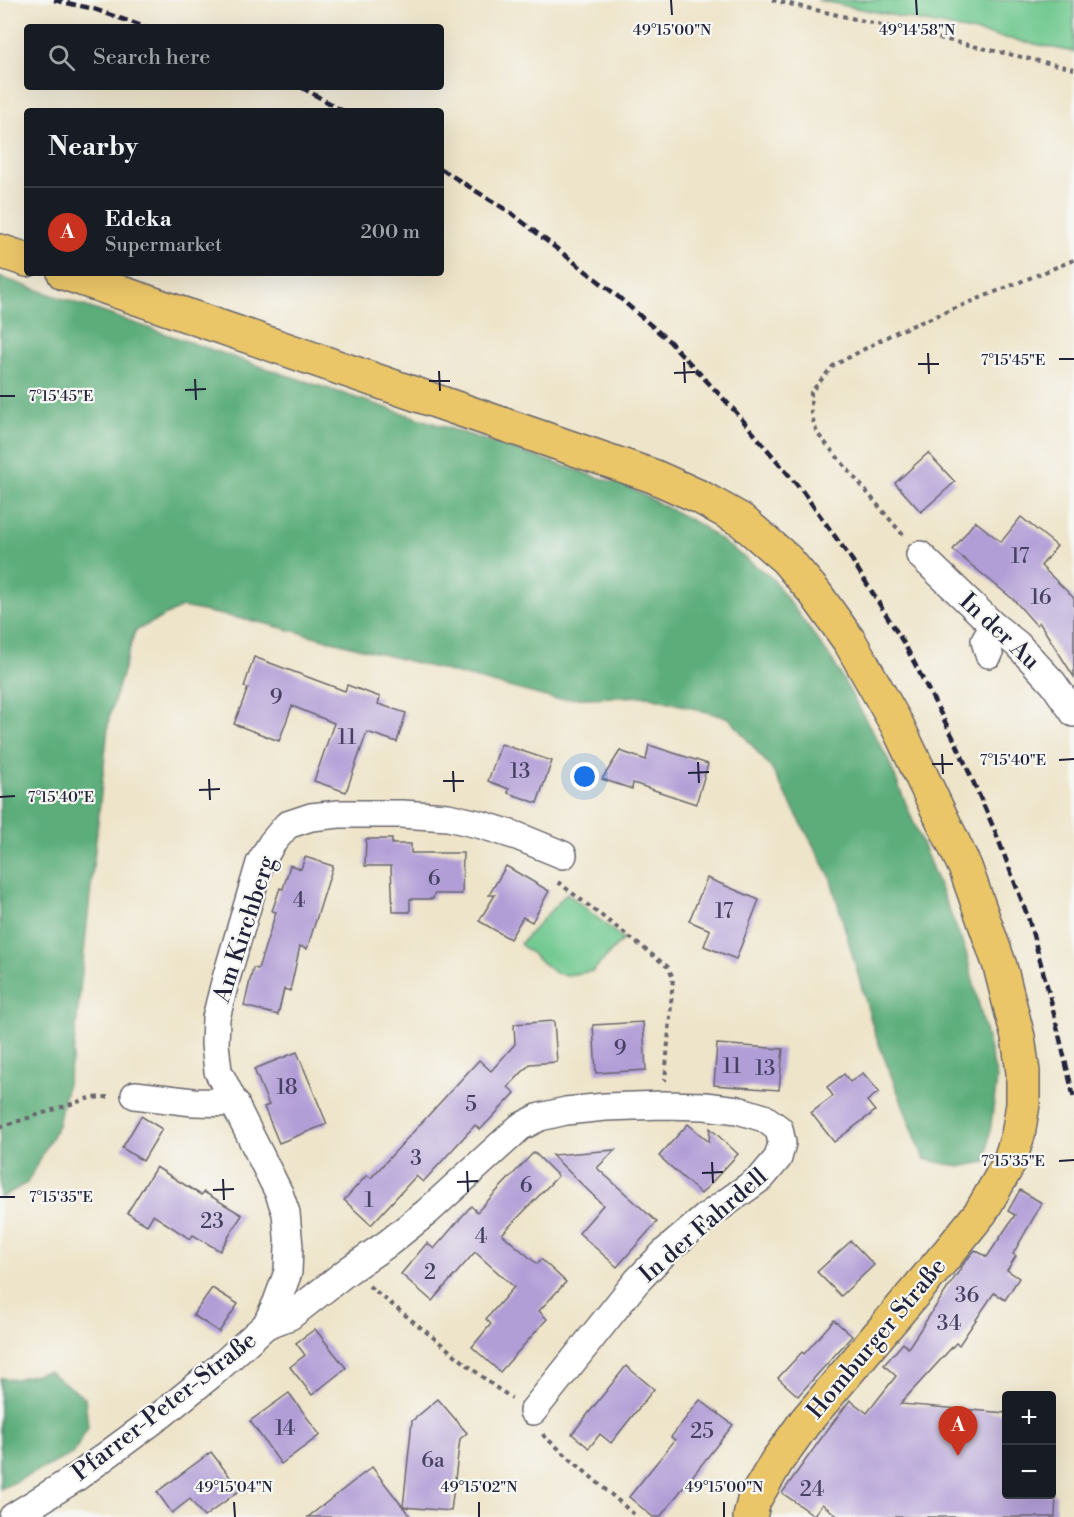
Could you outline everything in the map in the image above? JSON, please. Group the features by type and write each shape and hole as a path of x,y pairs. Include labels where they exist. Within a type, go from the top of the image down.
{"main road":[{"path":"0,251 24,259"},
{"name":"Homburger Straße","path":"73,276 653,476 700,496 741,520 786,559 815,593 856,652 897,725 964,867 1000,966 1018,1036 1023,1072 1023,1104 1018,1136 1009,1163 981,1212 805,1422 777,1461 754,1500 750,1517"}],"street":[{"name":"In der Au","path":"920,555 994,626 1017,644 1053,683 1074,713"},
{"path":"989,654 985,640 994,626"},
{"name":"Am Kirchberg","path":"235,1103 218,1071 215,1044 216,1018 260,863 272,843 287,825 311,817 339,814 448,817 517,836 563,855"},
{"path":"135,1095 193,1102 235,1103"},
{"name":"Pfarrer-Peter-Straße","path":"13,1517 77,1477 161,1415 213,1373 266,1325 278,1302 288,1272 289,1247 286,1213 279,1193 235,1103"},
{"name":"In der Fahrdell","path":"266,1325 290,1316 387,1244 427,1212 520,1127 540,1117 566,1111 605,1107 705,1106 738,1110 765,1118 779,1129 782,1143 778,1158 762,1177 706,1217 666,1251 637,1281 533,1411"}],"path":[{"path":"772,0 1074,69"},
{"path":"920,555 817,433 811,414 811,392 833,366 894,333 1074,260"},
{"path":"557,881 668,968 673,978 663,1105"},
{"path":"0,1127 90,1098 135,1095"},
{"path":"350,1270 495,1387 533,1411 544,1436 637,1517"}],"green space":[{"path":"817,0 1074,0 1074,52"},
{"path":"0,277 268,369 628,487 700,525 772,578 832,660 887,757 966,952 997,1079 986,1162 959,1167 924,1159 875,1034 830,876 771,768 729,718 647,696 554,699 263,623 182,607 135,631 109,718 73,1056 58,1125 27,1183 0,1198"},
{"path":"567,893 623,939 593,971 568,975 555,973 520,944"},
{"path":"48,1371 85,1398 88,1427 73,1454 0,1489 0,1378 15,1379"}],"building":[{"path":"928,453 955,482 921,512 895,483"},
{"path":"1021,517 1057,546 1041,566 1074,598 1074,677 1039,622 1036,625 1014,600 953,550 975,521 1001,542"},
{"path":"254,657 345,691 347,685 380,697 378,704 406,713 397,742 367,732 346,792 314,781 334,723 292,706 279,741 234,724 248,688 244,687"},
{"path":"501,744 552,761 537,803 508,793 509,789 488,781"},
{"path":"649,745 708,764 696,804 633,783 632,789 602,779 620,751 646,760"},
{"path":"366,839 392,839 392,844 411,844 411,853 463,853 462,894 434,894 433,899 410,899 410,912 393,912 391,866 365,866"},
{"path":"305,857 333,866 307,949 300,946 290,991 284,989 278,1015 244,1006 253,968 258,969 276,912 272,911 280,888 283,889 290,865 301,869"},
{"path":"506,866 549,891 532,922 523,917 510,939 479,921 495,895 489,895"},
{"path":"707,878 759,900 736,959 704,946 710,930 689,921"},
{"path":"554,1021 557,1062 530,1064 508,1087 515,1093 480,1130 475,1125 423,1182 416,1176 371,1225 344,1200 367,1175 371,1178 479,1060 491,1071 515,1044 514,1024"},
{"path":"643,1022 646,1070 596,1073 593,1025"},
{"path":"717,1044 783,1049 779,1090 714,1085"},
{"path":"297,1052 327,1124 279,1143 264,1107 269,1105 254,1069"},
{"path":"863,1073 879,1092 867,1101 875,1111 834,1142 811,1113 833,1096 827,1087 844,1074 850,1082"},
{"path":"141,1116 162,1129 143,1161 122,1148"},
{"path":"688,1124 709,1142 710,1128 738,1154 701,1194 659,1156"},
{"path":"615,1150 597,1168 657,1222 617,1267 579,1233 603,1205 552,1155"},
{"path":"534,1152 558,1176 502,1234 537,1264 541,1259 566,1282 539,1311 547,1319 500,1372 472,1347 491,1324 486,1319 514,1287 475,1252 432,1301 401,1274 427,1243 434,1249 471,1206 477,1212"},
{"path":"156,1167 201,1195 204,1192 242,1215 220,1251 193,1235 190,1239 153,1215 147,1225 127,1213"},
{"path":"1020,1190 1042,1203 1013,1254 1016,1256 1007,1270 1019,1278 1005,1300 994,1293 959,1345 956,1343 900,1404 1002,1413 1002,1499 1056,1499 1055,1517 839,1517 822,1504 814,1515 782,1493 850,1400 867,1413 896,1376 884,1365 903,1343 908,1348 975,1250 987,1257 1015,1215 1008,1211"},
{"path":"851,1241 874,1265 841,1296 817,1272"},
{"path":"212,1288 238,1304 219,1332 193,1315"},
{"path":"834,1320 852,1336 798,1396 778,1378 802,1352 804,1354"},
{"path":"315,1329 346,1368 312,1395 290,1367 305,1355 296,1343"},
{"path":"626,1366 654,1389 611,1443 600,1434 589,1448 572,1434"},
{"path":"289,1393 320,1435 281,1464 250,1421"},
{"path":"438,1399 467,1433 460,1439 451,1511 403,1507 412,1421"},
{"path":"700,1400 733,1425 660,1517 653,1517 629,1497 675,1440 671,1437"},
{"path":"211,1452 240,1490 204,1517 190,1499 172,1513 157,1492"},
{"path":"372,1467 411,1517 308,1517"}],"railway":[{"path":"54,0 94,9 136,24"},
{"path":"306,90 338,108"},
{"path":"444,171 511,213 615,294 669,341 735,411 803,492 852,560 905,645 956,743 995,831 1028,917 1074,1098"}],"place":[{"name":"Edeka","path":"958,1456"}]}
